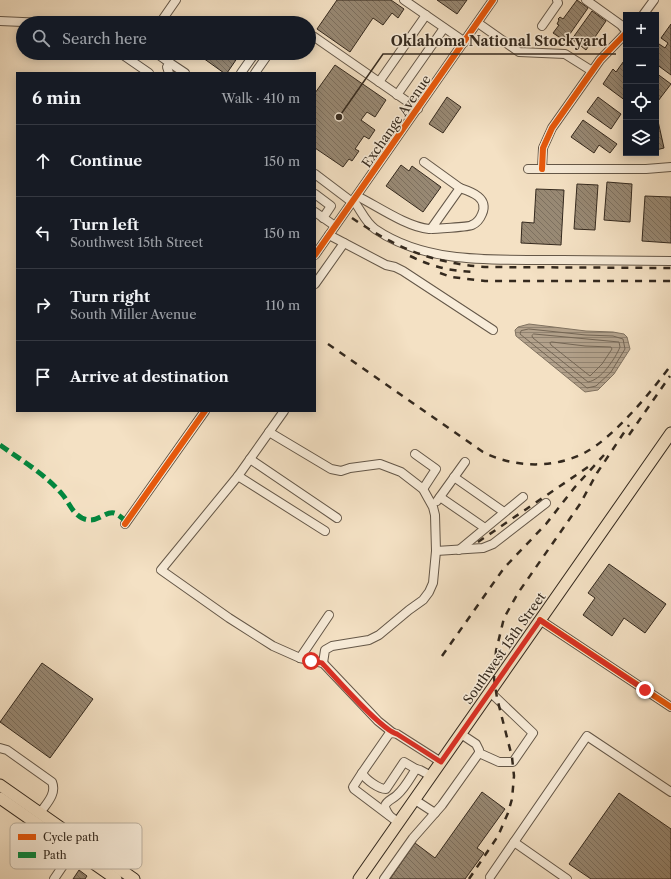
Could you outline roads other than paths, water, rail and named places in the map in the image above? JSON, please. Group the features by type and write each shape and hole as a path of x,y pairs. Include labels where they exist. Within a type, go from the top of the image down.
{"main road":[{"name":"Southwest 15th Street","path":"359,879 671,433"},
{"path":"0,785 52,823"},
{"path":"0,798 41,823"},
{"path":"105,869 116,879"},
{"path":"117,869 134,879"}],"street":[{"path":"165,16 176,0"},
{"path":"404,0 465,42"},
{"name":"Exchange Avenue","path":"316,254 493,0"},
{"path":"542,26 558,3 557,0"},
{"path":"586,0 623,28"},
{"path":"645,12 654,0"},
{"path":"379,82 426,15"},
{"path":"0,21 16,22"},
{"path":"478,23 519,52 565,54 592,71"},
{"path":"397,95 444,28"},
{"path":"542,169 542,148 562,112 592,71 623,35"},
{"path":"316,38 418,109"},
{"path":"130,60 148,72"},
{"path":"166,60 184,72"},
{"path":"242,72 251,60"},
{"path":"256,72 264,60"},
{"path":"169,72 167,67 170,63"},
{"path":"316,175 354,199 418,227 431,229 455,226 466,227 473,225 479,220 484,208 480,197 472,192 460,188 424,162"},
{"path":"528,169 646,169 671,167"},
{"path":"431,229 460,188"},
{"path":"316,195 331,206 323,218"},
{"path":"354,199 368,223 376,229 404,244 441,255 489,259 671,261"},
{"path":"316,213 335,226"},
{"path":"329,235 386,265 403,271 493,330"},
{"path":"316,283 344,243"},
{"path":"125,524 204,412"},
{"path":"283,412 238,476 161,570 273,646 300,658 322,663 378,721 393,733 397,734 441,762"},
{"path":"269,432 331,469 342,471 350,468 380,464 401,472 423,489 433,507 435,515 436,551 433,583 430,592 423,600 379,635 369,640 332,646 325,650 322,663"},
{"path":"415,454 436,469 423,489"},
{"path":"250,459 337,518"},
{"path":"433,507 465,462"},
{"path":"238,476 325,531"},
{"path":"454,477 504,512"},
{"path":"440,497 485,528"},
{"path":"459,550 523,497"},
{"path":"436,551 483,548 493,544 546,503"},
{"path":"300,658 329,615"},
{"path":"540,620 671,707"},
{"path":"479,753 499,762 513,762 533,733 490,692"},
{"path":"393,733 389,734 353,787 399,823"},
{"path":"384,879 413,838 435,813 472,765 479,753 478,747 461,734"},
{"path":"490,877 587,736 671,792"},
{"path":"0,748 7,750 52,782 54,787 53,793 40,813"},
{"path":"362,774 383,789 386,789 404,762 431,776"},
{"path":"389,815 385,805 403,788 416,769"},
{"path":"415,800 435,813"},
{"path":"514,842 567,879"},
{"path":"54,879 61,869"}],"water":[{"path":"529,324 624,334 627,337 630,349 614,374 598,390 585,392 516,336 515,330 518,327"}],"railway":[{"path":"352,218 368,229 399,246 431,258 466,265 485,267 671,268"},
{"path":"410,256 441,268 475,272"},
{"path":"440,273 451,277 485,281 671,281"},
{"path":"328,344 483,452 521,464 548,464 574,458 597,445 632,413 671,365"},
{"path":"629,435 670,376"},
{"path":"469,879 498,836 508,813 512,799 514,776 512,757 497,698 494,678 496,651 504,618 518,593 580,504 597,473 629,425"},
{"path":"442,656 504,568 546,524 575,487 604,455"},
{"path":"478,542 588,467"}],"place":[{"name":"Oklahoma National Stockyard","path":"339,117"}]}
